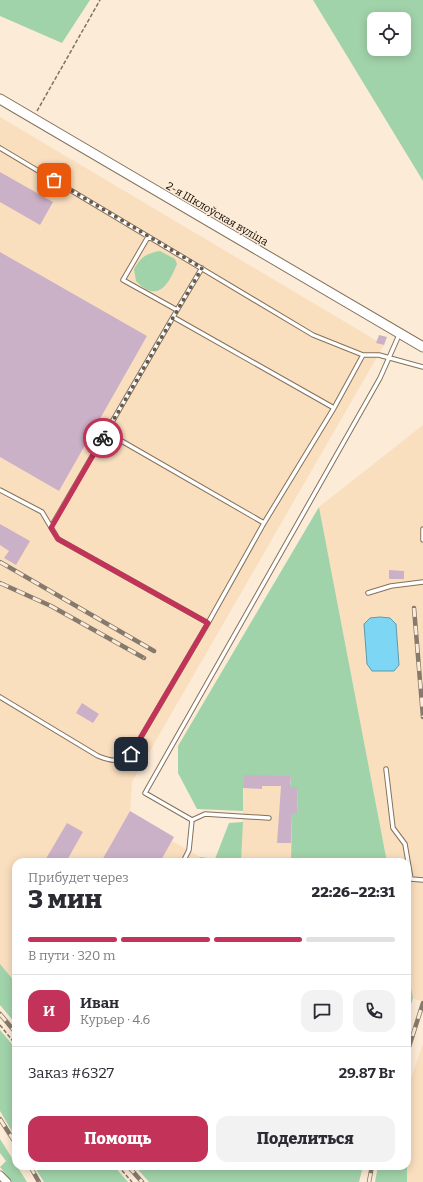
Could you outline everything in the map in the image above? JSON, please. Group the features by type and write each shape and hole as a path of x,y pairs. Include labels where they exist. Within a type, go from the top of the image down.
{"street":[{"name":"2-я Шклоўская вуліца","path":"0,100 400,335 423,347"},
{"path":"0,1175 7,1182"}],"lane":[{"path":"0,148 313,335 362,355 378,355 423,367"},
{"path":"148,236 123,280 177,310"},
{"path":"51,528 202,268"},
{"path":"173,317 334,408"},
{"path":"192,820 145,794 390,358 400,335"},
{"path":"0,697 98,756 109,760 119,760 131,754 208,623 264,522 334,408 362,355"},
{"path":"106,432 264,522"},
{"path":"0,490 42,512 58,539 208,623"},
{"path":"423,529 423,540"},
{"path":"368,593 391,586 423,582"},
{"path":"386,769 393,828 405,844 407,858"},
{"path":"192,820 205,814 269,818"},
{"path":"185,858 189,850 192,820"},
{"path":"411,879 423,880"}],"path":[{"path":"32,119 100,0"},
{"path":"0,1025 12,1040"},
{"path":"122,1170 132,1182"}],"shaded area":[{"path":"0,117 384,345 132,782 130,811 174,837 172,841 200,858 12,858 12,978 0,964"},
{"path":"423,425 423,1002 413,998 411,988 411,858 386,858 319,507"},
{"path":"244,775 298,787 297,813 292,813 291,858 241,858"},
{"path":"423,1044 423,1182 407,1182 407,1170 411,1170 411,1078"}],"green space":[{"path":"0,0 90,0 62,43 0,16"},
{"path":"313,0 423,0 423,181"},
{"path":"160,251 175,259 177,264 170,278 162,289 151,291 144,288 136,281 134,269 139,261 145,256"},
{"path":"319,507 386,858 291,858 292,813 297,813 298,788 290,787 291,776 243,788 243,811 197,809 178,773 178,746"},
{"path":"243,822 241,858 215,858 229,823"},
{"path":"0,964 12,978 12,1019 0,1005"},
{"path":"411,988 413,998 411,1004"},
{"path":"0,1030 12,1044 12,1131 0,1111"},
{"path":"0,1139 12,1158 12,1170 19,1170 27,1182 12,1182 0,1167 6,1161 0,1153"},
{"path":"36,1170 118,1170 128,1182 44,1182"},
{"path":"138,1170 362,1170 359,1182 149,1182"},
{"path":"377,1170 407,1170 407,1182 375,1182"}],"water":[{"path":"370,618 390,618 396,624 399,665 394,671 372,671 367,664 364,624"}],"building":[{"path":"0,172 53,202 40,225 0,202"},
{"path":"0,252 147,336 59,491 0,457"},
{"path":"379,335 387,337 384,345 376,343"},
{"path":"0,524 30,541 16,565 4,558 9,551 0,545"},
{"path":"389,570 404,571 404,579 389,579"},
{"path":"82,703 99,714 93,723 76,713"},
{"path":"244,775 291,776 290,787 298,787 297,813 292,813 291,843 277,843 281,786 262,786 262,789 243,788"},
{"path":"130,811 174,837 162,858 103,858"},
{"path":"67,823 83,832 68,858 46,858"}],"railway":[{"path":"0,562 154,651"},
{"path":"0,583 51,606 144,658"},
{"path":"414,608 423,717"},
{"path":"411,1040 423,1003"},
{"path":"0,1014 12,1028"},
{"path":"0,1119 12,1138"},
{"path":"32,1170 39,1182"},
{"path":"132,1170 142,1182"},
{"path":"369,1182 371,1170"}],"way so far":[{"path":"54,180 202,268 103,438"}],"route":[{"path":"103,438 51,528 58,539 208,623 131,754"}]}
